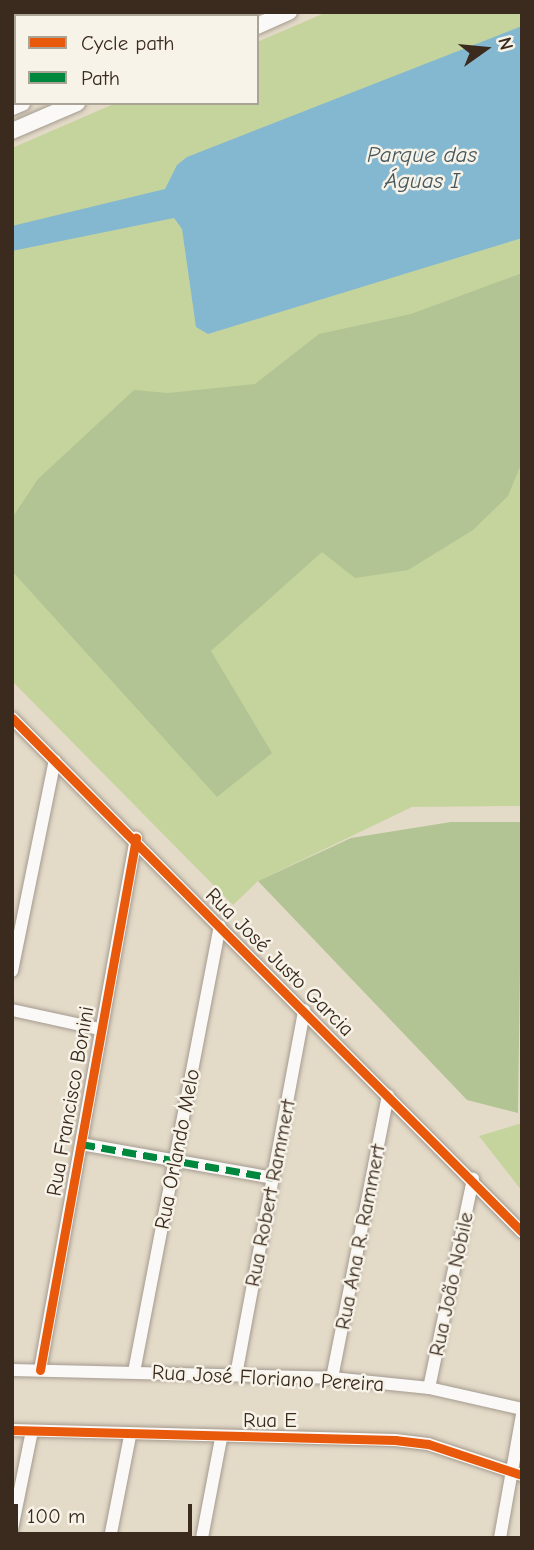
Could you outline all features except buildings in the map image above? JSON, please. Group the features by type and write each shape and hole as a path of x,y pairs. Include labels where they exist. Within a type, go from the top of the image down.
{"main road":[{"path":"259,25 289,12"},
{"path":"12,131 72,105"}],"street":[{"name":"Rua José Justo Garcia","path":"12,718 136,838 522,1232"},
{"path":"12,971 55,760"},
{"name":"Rua Francisco Bonini","path":"40,1370 136,838"},
{"name":"Rua Orlando Melo","path":"134,1372 220,926"},
{"path":"12,1010 100,1029"},
{"name":"Rua Robert Rammert","path":"236,1376 304,1010"},
{"name":"Rua Ana R. Rammert","path":"332,1378 388,1096"},
{"path":"81,1144 273,1178"},
{"name":"Rua João Nobile","path":"429,1388 472,1179"},
{"name":"Rua José Floriano Pereira","path":"12,1370 332,1378 429,1388 522,1409"},
{"path":"500,1538 518,1474 522,1415"},
{"name":"Rua E","path":"12,1430 130,1436 406,1441 466,1455 518,1474"},
{"path":"12,1529 32,1431"},
{"path":"110,1538 130,1436"},
{"path":"202,1538 221,1438"}],"green space":[{"path":"327,12 522,12 522,806 412,807 258,881 233,905 12,681 12,148 111,105 259,105 259,41"},
{"path":"522,273 522,462 508,496 473,530 408,570 355,578 322,552 211,651 272,753 217,797 12,571 12,518 38,479 134,390 168,393 255,384 319,334 411,314"},
{"path":"451,822 522,822 518,1113 467,1100 258,881 351,838"},
{"path":"522,1123 522,1191 479,1136"}],"water":[{"name":"Parque das Águas I","path":"522,26 522,238 208,334 196,327 182,229 174,218 12,251 12,226 165,189 177,165 187,157"}],"marked path":[{"path":"81,1144 273,1178"}],"cycle path":[{"path":"12,718 522,1232"},
{"path":"40,1370 136,838"},
{"path":"12,1430 395,1440 428,1444 522,1475"}]}
